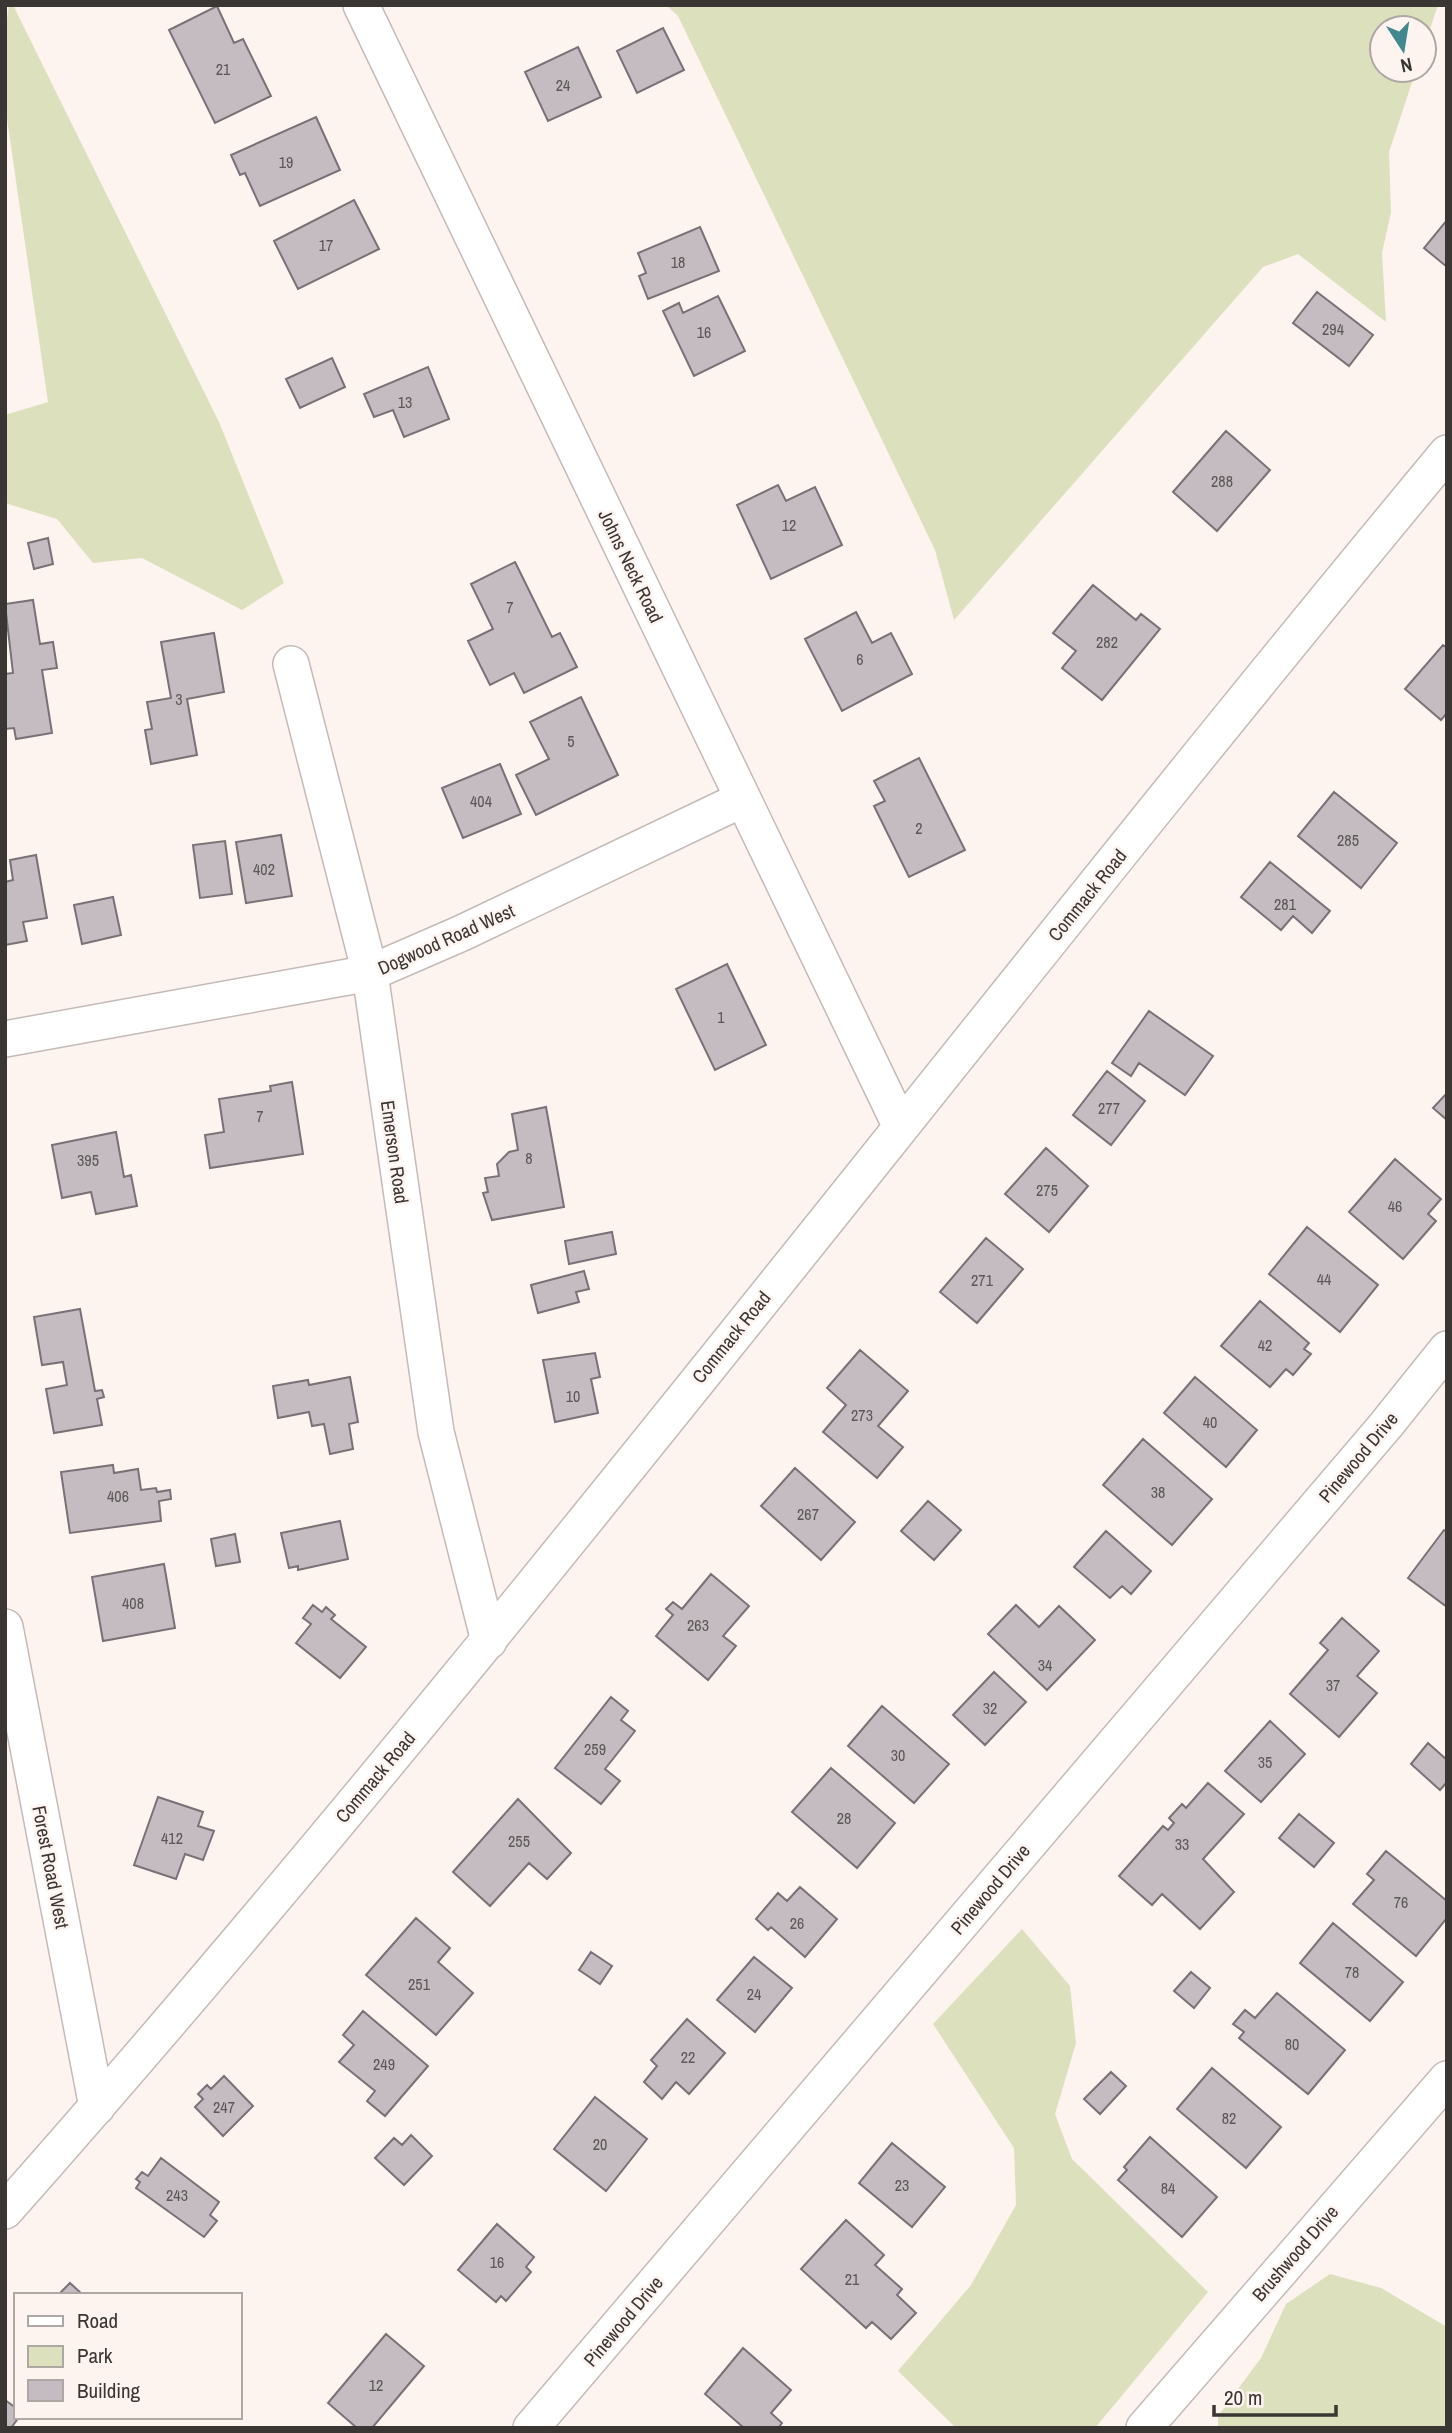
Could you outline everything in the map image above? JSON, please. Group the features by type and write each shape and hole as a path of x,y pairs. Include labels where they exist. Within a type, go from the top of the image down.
{"street":[{"name":"Johns Neck Road","path":"361,5 901,1127"},
{"name":"Commack Road","path":"5,2211 97,2107 489,1641 1307,621 1447,453"},
{"name":"Emerson Road","path":"291,664 370,973 436,1432 489,1641"},
{"name":"Dogwood Road West","path":"5,1039 370,973 743,799"},
{"name":"Pinewood Drive","path":"531,2428 1386,1425 1447,1349"},
{"name":"Forest Road West","path":"5,1627 97,2107"},
{"name":"Brushwood Drive","path":"1144,2428 1447,2079"}],"green space":[{"path":"9,5 13,5 219,422 284,583 242,610 142,558 93,563 57,519 5,503 5,415 48,402 5,105 5,33"},
{"path":"666,5 1438,5 1435,14 1368,14 1368,84 1411,84 1389,152 1391,212 1382,253 1386,322 1298,254 1263,267 954,620 935,550 678,16"},
{"path":"1022,1929 1070,1986 1076,2043 1055,2114 1072,2159 1208,2292 1095,2428 956,2428 898,2371 971,2285 1016,2205 1014,2148 933,2024"},
{"path":"1330,2274 1381,2288 1447,2327 1447,2428 1218,2428 1218,2416 1261,2358 1286,2304"}],"building":[{"path":"217,6 234,43 243,39 271,96 215,123 169,30"},
{"path":"663,28 684,70 637,93 617,51"},
{"path":"578,47 601,97 548,121 525,72"},
{"path":"316,117 340,170 260,206 245,173 240,175 231,155"},
{"path":"354,200 379,249 298,289 274,241"},
{"path":"1447,220 1447,267 1424,248"},
{"path":"700,227 719,271 648,299 639,276 646,273 638,253"},
{"path":"1317,292 1373,335 1349,366 1293,323"},
{"path":"718,296 745,351 694,376 663,311 679,303 683,313"},
{"path":"332,358 345,387 300,408 286,379"},
{"path":"428,367 449,419 404,437 393,410 374,417 364,394"},
{"path":"1226,431 1270,470 1217,531 1173,492"},
{"path":"778,485 786,501 815,487 842,545 771,579 737,505"},
{"path":"48,538 53,564 34,569 28,543"},
{"path":"515,562 552,637 560,633 577,667 524,693 514,673 490,685 468,641 493,629 471,584"},
{"path":"1093,585 1136,620 1141,614 1160,629 1102,700 1062,668 1076,651 1053,633"},
{"path":"33,600 40,644 53,642 57,668 42,670 52,733 16,739 14,728 5,729 5,674 13,673 5,604"},
{"path":"856,612 872,643 891,633 912,674 842,711 805,639"},
{"path":"214,633 224,692 187,699 197,755 151,764 145,730 152,729 147,702 171,698 161,642"},
{"path":"1443,645 1447,648 1447,713 1441,720 1405,689"},
{"path":"581,697 618,775 536,815 516,775 549,759 530,722"},
{"path":"919,758 965,850 909,877 874,806 885,801 874,781"},
{"path":"500,764 521,814 463,838 442,788"},
{"path":"1334,792 1397,843 1361,888 1298,836"},
{"path":"281,835 292,896 246,903 236,842"},
{"path":"225,841 232,894 200,898 193,845"},
{"path":"36,855 47,918 23,922 27,941 5,945 5,882 13,880 10,860"},
{"path":"1270,862 1330,911 1312,933 1293,916 1281,930 1241,897"},
{"path":"113,897 121,935 82,944 74,905"},
{"path":"727,964 766,1045 715,1070 676,989"},
{"path":"1149,1011 1213,1056 1185,1095 1139,1063 1131,1076 1112,1063"},
{"path":"1107,1071 1145,1101 1111,1145 1073,1115"},
{"path":"292,1082 303,1154 210,1168 205,1135 224,1132 219,1099 271,1091 270,1086"},
{"path":"1447,1093 1447,1120 1433,1108"},
{"path":"546,1107 564,1207 492,1220 483,1193 488,1192 485,1178 499,1176 497,1164 509,1152 518,1150 512,1114"},
{"path":"116,1132 124,1177 131,1175 137,1206 96,1214 91,1192 62,1198 52,1145"},
{"path":"1046,1148 1088,1186 1049,1232 1005,1194"},
{"path":"1395,1159 1441,1199 1428,1214 1436,1221 1403,1259 1349,1212"},
{"path":"1307,1227 1378,1285 1340,1332 1269,1274"},
{"path":"612,1232 616,1254 569,1264 565,1241"},
{"path":"986,1238 1023,1269 977,1323 940,1292"},
{"path":"584,1271 589,1289 576,1292 579,1302 538,1313 531,1285"},
{"path":"1260,1301 1309,1343 1304,1349 1311,1354 1293,1375 1286,1369 1270,1387 1221,1346"},
{"path":"80,1309 95,1391 102,1390 104,1397 97,1399 102,1425 54,1433 46,1389 67,1385 63,1362 42,1365 34,1317"},
{"path":"860,1350 908,1391 878,1426 903,1447 877,1478 823,1432 846,1405 827,1388"},
{"path":"595,1353 600,1377 591,1379 598,1413 555,1422 543,1360"},
{"path":"350,1377 358,1422 349,1424 353,1449 330,1454 324,1424 312,1426 309,1412 278,1418 273,1386 308,1380 309,1385"},
{"path":"1195,1377 1257,1430 1226,1467 1164,1413"},
{"path":"1143,1439 1212,1499 1172,1545 1103,1485"},
{"path":"113,1465 114,1473 138,1469 141,1490 170,1490 171,1499 159,1501 161,1521 70,1533 61,1472"},
{"path":"795,1468 855,1522 821,1560 761,1506"},
{"path":"928,1501 961,1530 934,1560 901,1531"},
{"path":"340,1521 348,1559 298,1570 298,1566 289,1568 281,1533"},
{"path":"1444,1530 1447,1532 1447,1607 1408,1578"},
{"path":"1106,1531 1151,1571 1131,1594 1122,1586 1110,1598 1074,1567"},
{"path":"235,1534 240,1562 216,1566 211,1539"},
{"path":"164,1564 175,1628 103,1641 92,1577"},
{"path":"711,1574 749,1606 723,1636 736,1646 708,1680 656,1636 673,1615 666,1609 673,1602 682,1609"},
{"path":"313,1605 322,1612 326,1607 335,1615 331,1619 366,1647 340,1678 296,1643 311,1624 303,1618"},
{"path":"1016,1605 1039,1627 1059,1606 1095,1640 1047,1690 988,1634"},
{"path":"1342,1618 1379,1651 1357,1676 1377,1693 1339,1737 1290,1694 1328,1650 1320,1643"},
{"path":"994,1672 1026,1702 985,1745 953,1715"},
{"path":"611,1697 628,1711 621,1720 635,1731 605,1769 620,1781 601,1804 555,1768"},
{"path":"882,1706 949,1764 914,1803 848,1746"},
{"path":"1270,1721 1305,1754 1261,1802 1225,1771"},
{"path":"1428,1743 1447,1760 1447,1782 1440,1790 1411,1764"},
{"path":"831,1768 895,1823 857,1868 792,1812"},
{"path":"1208,1783 1244,1814 1203,1859 1234,1892 1200,1929 1162,1894 1152,1905 1119,1876 1163,1826 1168,1830 1174,1823 1169,1818 1182,1804 1186,1808"},
{"path":"158,1797 203,1812 198,1826 214,1831 203,1860 185,1854 176,1879 134,1865"},
{"path":"518,1799 571,1853 547,1879 529,1863 490,1906 453,1872"},
{"path":"1299,1814 1334,1843 1314,1867 1279,1838"},
{"path":"1386,1851 1447,1901 1447,1918 1416,1956 1353,1904 1374,1880 1367,1874"},
{"path":"800,1887 837,1919 805,1957 771,1927 768,1930 756,1919 778,1893 787,1901"},
{"path":"416,1918 450,1948 438,1962 473,1993 436,2035 366,1975"},
{"path":"1333,1923 1403,1982 1370,2021 1300,1963"},
{"path":"591,1952 612,1966 600,1984 579,1970"},
{"path":"754,1957 792,1988 755,2032 717,2000"},
{"path":"1191,1972 1210,1988 1194,2008 1174,1991"},
{"path":"1277,1993 1345,2050 1308,2094 1239,2038 1244,2032 1233,2024 1245,2010 1255,2018"},
{"path":"363,2011 428,2066 385,2116 367,2101 375,2091 339,2062 354,2045 343,2035"},
{"path":"687,2019 725,2053 689,2094 676,2082 662,2099 644,2082 657,2066 651,2060"},
{"path":"1212,2068 1281,2127 1246,2168 1177,2109"},
{"path":"1111,2072 1126,2086 1100,2114 1084,2099"},
{"path":"224,2076 253,2106 223,2136 195,2107 203,2099 198,2094 207,2085 211,2089"},
{"path":"595,2097 647,2139 606,2191 554,2149"},
{"path":"411,2135 432,2156 404,2185 375,2158 394,2138 402,2145"},
{"path":"1150,2137 1217,2197 1182,2237 1118,2180 1127,2170 1124,2167"},
{"path":"892,2143 945,2187 912,2227 859,2183"},
{"path":"161,2158 219,2202 210,2215 217,2221 204,2237 136,2188 140,2182 136,2179 142,2172 148,2176"},
{"path":"846,2220 884,2255 875,2265 902,2289 897,2295 916,2313 891,2339 872,2322 866,2328 801,2269"},
{"path":"497,2224 534,2257 526,2267 531,2272 506,2301 501,2296 496,2302 458,2270"},
{"path":"70,2283 81,2293 60,2293"},
{"path":"386,2334 424,2366 372,2428 357,2428 328,2403"},
{"path":"743,2348 791,2390 771,2413 782,2423 778,2428 744,2428 705,2394"},
{"path":"5,2400 14,2407 14,2419 18,2419 11,2428 5,2428"}]}
